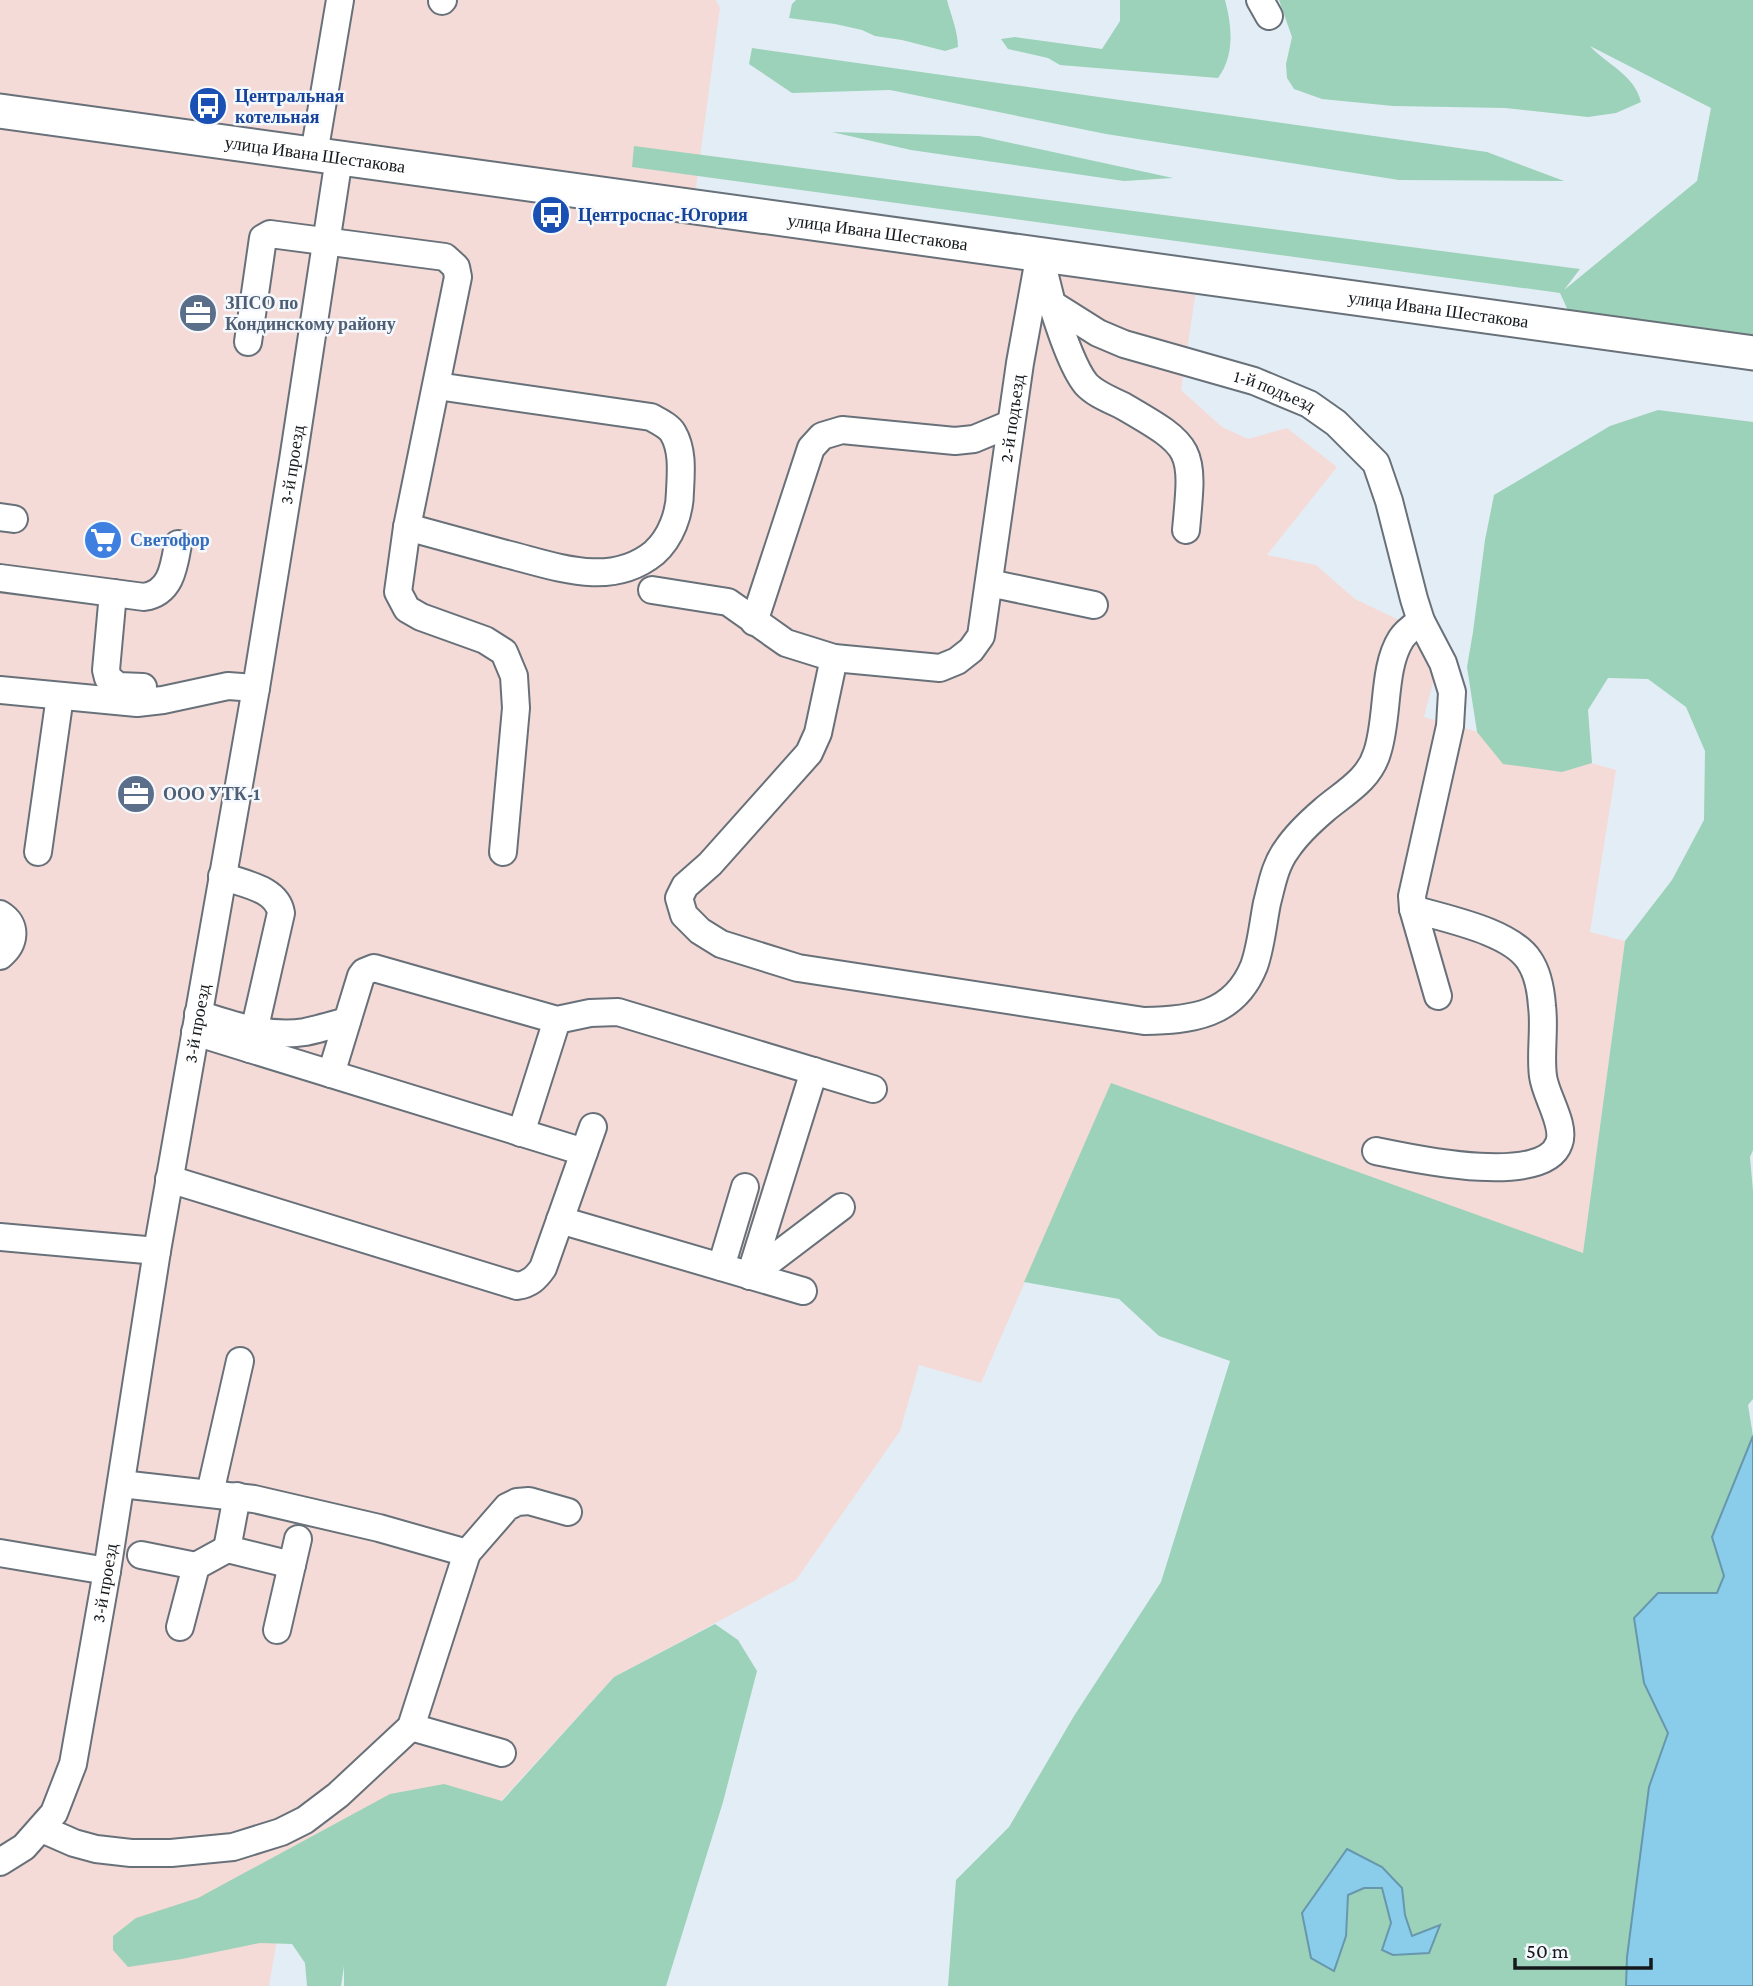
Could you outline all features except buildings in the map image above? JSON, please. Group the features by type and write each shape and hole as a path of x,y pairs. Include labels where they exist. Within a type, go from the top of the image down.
{"main road":[{"name":"улица Ивана Шестакова","path":"0,111 1753,354"}],"street":[{"name":"3-й проезд","path":"0,1862 24,1847 54,1813 73,1764 107,1571 169,1179 256,688 326,242 327,156 340,0"},
{"path":"248,342 263,238 270,234 444,257 456,267 458,277 407,527 398,592 407,609 421,617 485,640 504,652 514,676 516,708 503,852"},
{"path":"1040,256 1059,327 1079,372 1089,387 1158,427 1180,445 1189,463 1191,475 1186,530"},
{"name":"2-й подъезд","path":"652,590 728,602 786,643 834,658 940,668 957,661 971,650 981,636 1010,424 1040,256"},
{"name":"1-й подъезд","path":"1052,304 1098,333 1124,344 1254,381 1310,404 1336,423 1376,463 1421,621 1450,680 1452,711 1412,896 1413,909"},
{"path":"407,527 573,571 602,574 621,571 642,562 663,545 673,527 680,497 681,458 672,431 651,417 437,386"},
{"path":"754,622 811,447 822,436 842,430 955,441 974,439 1010,424"},
{"path":"0,578 144,597 160,592 173,571 178,544"},
{"path":"989,583 1094,605"},
{"path":"113,593 106,670 112,684 205,690"},
{"path":"834,658 818,733 809,753 710,864 685,886 679,898 684,915 701,931 721,944 798,968 1143,1021 1181,1020 1214,1010 1241,991 1255,964 1275,872 1285,851 1300,833 1360,781 1371,768 1377,753 1389,678 1398,646 1406,633 1421,621"},
{"path":"0,690 137,703 228,687 256,688"},
{"path":"38,852 60,696"},
{"path":"222,876 273,895 280,902 280,925 252,1040"},
{"path":"1413,909 1438,996"},
{"path":"1376,1151 1443,1165 1500,1167 1531,1163 1545,1158 1554,1152 1560,1142 1560,1130 1545,1092 1542,1073 1542,1008 1538,980 1529,960 1515,946 1496,935 1413,909"},
{"path":"0,914 11,926 13,936 11,945 0,956"},
{"path":"331,1074 361,976 374,968 557,1020 618,1012 873,1089"},
{"path":"521,1133 557,1020"},
{"path":"252,1040 347,1021"},
{"path":"197,1023 252,1040 331,1074 584,1152"},
{"path":"750,1276 814,1071"},
{"path":"169,1179 517,1286 527,1285 543,1268 593,1127"},
{"path":"721,1267 745,1186"},
{"path":"750,1276 841,1207"},
{"path":"560,1220 803,1291"},
{"path":"0,1237 157,1251"},
{"path":"209,1493 240,1361"},
{"path":"121,1484 237,1496 379,1528 467,1553"},
{"path":"228,1549 237,1496"},
{"path":"42,1829 85,1846 131,1853 209,1851 259,1840 281,1832 318,1812 411,1727 467,1553 507,1507 517,1502 529,1501 568,1512"},
{"path":"141,1555 196,1566 228,1549 295,1552 277,1630"},
{"path":"0,1553 107,1571"},
{"path":"180,1627 196,1566"},
{"path":"411,1727 502,1753"}],"shaded area":[{"path":"0,0 716,0 720,8 692,217 1196,290 1181,390 1222,427 1248,439 1287,428 1337,467 1267,555 1316,565 1355,599 1403,622 1437,667 1424,717 1616,770 1590,932 1625,941 1583,1254 1111,1084 981,1383 919,1365 900,1431 796,1580 614,1677 478,1826 293,1848 269,1986 0,1986"}],"green space":[{"path":"796,0 947,0 956,29 958,47 945,51 875,36 835,24 789,18 792,4"},
{"path":"1120,0 1225,0 1230,50 1218,78 1060,65 1048,58 1008,49 1001,39 1015,37 1102,49 1120,21"},
{"path":"1279,0 1753,0 1753,342 1571,317 1560,293 632,167 634,146 1580,269 1564,290 1697,181 1711,108 1590,46 1626,77 1641,102 1616,113 1588,117 1505,108 1393,106 1322,99 1294,89 1287,78 1286,64 1292,37"},
{"path":"752,48 1487,152 1564,181 1399,180 1106,134 890,90 792,93 749,64"},
{"path":"832,132 979,136 1173,178 1124,181 911,150"},
{"path":"1658,410 1753,422 1753,1150 1750,1157 1753,1191 1753,1399 1748,1405 1753,1436 1712,1537 1724,1576 1717,1593 1658,1593 1644,1683 1668,1733 1649,1787 1627,1957 1626,1986 948,1986 956,1880 1009,1827 1074,1716 1161,1582 1230,1361 1159,1336 1119,1299 1024,1282 1111,1083 1583,1253 1625,941 1672,880 1704,820 1705,751 1686,707 1648,679 1608,678 1588,710 1592,763 1562,772 1503,764 1477,732 1467,667 1494,495 1610,426","holes":["1347,1850 1382,1867 1402,1888 1405,1915 1412,1936 1439,1926 1382,1950 1392,1923 1382,1888 1364,1888 1348,1895 1346,1936"]},
{"path":"715,1624 738,1640 757,1671 723,1802 666,1986 344,1986 344,1966 341,1986 307,1986 305,1963 292,1944 260,1943 128,1967 113,1950 113,1936 136,1918 198,1898 390,1794 444,1784 502,1801 614,1677"}],"water":[{"path":"1753,1436 1753,1986 1626,1986 1627,1957 1649,1787 1668,1733 1644,1683 1634,1618 1658,1593 1717,1593 1724,1576 1712,1537"},
{"path":"1347,1849 1382,1867 1402,1888 1405,1915 1412,1936 1440,1925 1429,1953 1393,1955 1382,1950 1391,1923 1382,1888 1364,1888 1348,1895 1346,1936 1334,1971 1311,1958 1302,1913"}],"place":[{"name":"Центральная котельная","path":"208,106"},
{"name":"Центроспас-Югория","path":"551,215"},
{"name":"ЗПСО по Кондинскому району","path":"198,313"},
{"name":"Светофор","path":"103,540"},
{"name":"ООО УТК-1","path":"136,794"}]}
